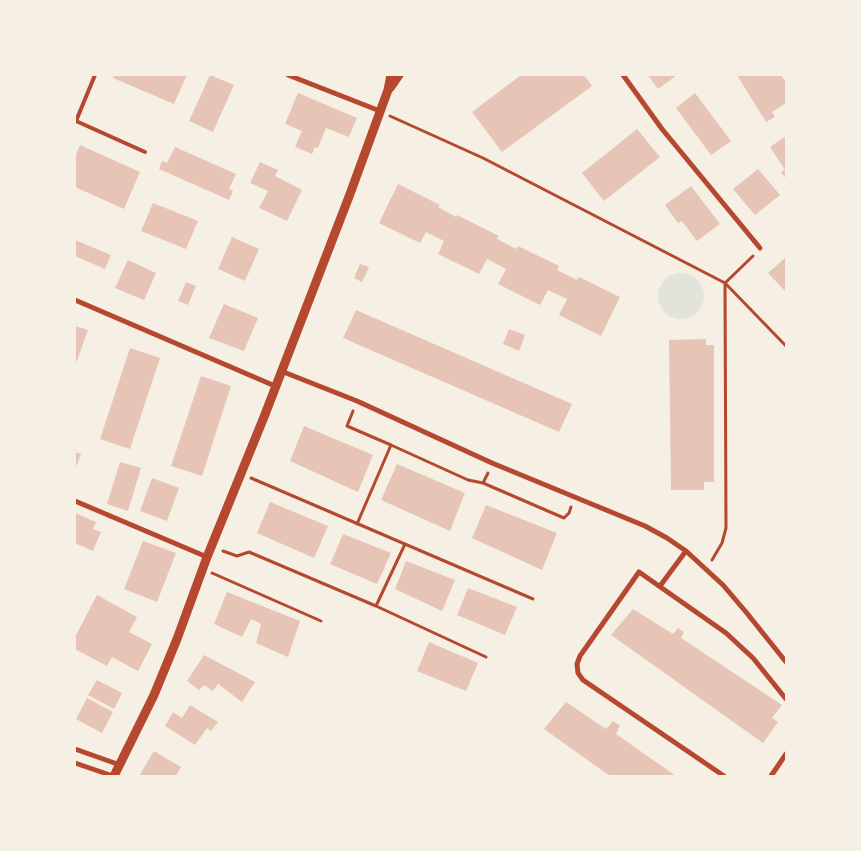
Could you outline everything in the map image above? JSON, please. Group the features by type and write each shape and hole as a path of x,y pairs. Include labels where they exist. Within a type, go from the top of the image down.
{"street":[{"path":"288,75 380,111"},
{"path":"75,763 114,776 154,695 350,194 388,90 391,75"},
{"path":"388,90 399,75"},
{"path":"623,75 662,129 760,248"},
{"path":"75,300 276,386"},
{"path":"281,371 356,401 492,463 645,526 667,538 686,550 706,570 746,612 786,662"},
{"path":"75,501 207,557"},
{"path":"660,586 686,550"},
{"path":"724,776 584,680 578,673 577,664 580,656 639,572 740,644 777,686 786,700"},
{"path":"75,749 120,765"},
{"path":"771,776 786,754"}],"lane":[{"path":"95,75 76,121 145,152"}],"path":[{"path":"380,111 483,158 725,283 786,346"},
{"path":"706,570 722,543 726,528 725,283 760,248"},
{"path":"356,401 347,426 468,480 483,483 564,518 569,513 574,497"},
{"path":"356,524 391,445"},
{"path":"483,483 492,463"},
{"path":"241,474 533,599"},
{"path":"376,606 405,544"},
{"path":"211,548 237,556 250,552 376,606 486,657"},
{"path":"203,569 322,621"}],"shaded area":[{"path":"676,273 686,273 700,283 704,296 700,309 694,315 686,319 676,319 662,309 658,301 658,291 668,277"}],"building":[{"path":"114,75 187,75 174,104 113,78"},
{"path":"210,75 234,85 213,132 189,121"},
{"path":"521,75 584,75 592,86 502,152 472,112"},
{"path":"648,75 677,75 658,89"},
{"path":"737,75 781,75 786,82 786,103 772,112 775,117 766,122"},
{"path":"298,93 357,118 349,137 326,128 318,148 315,147 312,154 295,147 302,131 285,124"},
{"path":"695,93 731,141 711,155 676,108"},
{"path":"637,129 660,157 604,201 582,173"},
{"path":"786,136 786,179 781,172 785,170 770,147"},
{"path":"80,145 140,172 124,209 75,187 75,157"},
{"path":"175,147 236,174 229,189 233,191 229,200 159,169 162,161 167,163"},
{"path":"260,162 278,170 275,176 302,190 287,221 259,208 268,191 250,183"},
{"path":"758,169 780,195 755,215 733,189"},
{"path":"398,184 440,205 438,207 456,217 457,215 499,236 497,239 516,249 518,246 559,266 557,270 577,280 579,277 620,297 601,336 559,315 567,299 548,290 540,305 498,284 506,269 487,259 479,274 438,254 444,241 426,232 420,243 379,223"},
{"path":"691,186 720,224 697,241 682,221 678,223 665,205"},
{"path":"153,203 198,221 186,249 141,231"},
{"path":"232,237 259,249 245,281 218,269"},
{"path":"75,240 111,255 105,269 75,256"},
{"path":"786,257 786,292 768,273"},
{"path":"128,260 156,273 144,300 115,288"},
{"path":"360,264 369,267 362,282 354,278"},
{"path":"186,282 196,286 188,305 178,301"},
{"path":"224,304 258,318 244,351 209,338"},
{"path":"356,310 572,404 559,432 343,338"},
{"path":"75,326 88,330 75,366"},
{"path":"509,329 525,335 519,351 503,344"},
{"path":"706,339 706,345 714,345 714,482 704,482 704,490 671,490 669,340"},
{"path":"130,348 160,358 130,449 100,439"},
{"path":"201,376 231,386 202,476 171,466"},
{"path":"304,426 373,455 358,492 290,461"},
{"path":"75,452 81,454 75,470"},
{"path":"120,462 141,468 128,511 107,504"},
{"path":"397,464 465,493 450,531 381,500"},
{"path":"152,478 179,488 167,521 140,511"},
{"path":"270,502 328,526 314,558 257,533"},
{"path":"486,505 557,533 542,570 472,538"},
{"path":"75,513 96,522 93,529 101,532 93,551 75,543"},
{"path":"343,534 391,553 377,584 330,564"},
{"path":"143,541 176,553 157,602 124,589"},
{"path":"406,561 455,580 442,611 395,589"},
{"path":"468,588 517,607 505,635 457,615"},
{"path":"227,592 300,621 288,657 256,643 261,624 251,619 242,637 214,624"},
{"path":"97,595 137,617 129,632 152,644 138,671 112,657 107,666 75,649 75,637"},
{"path":"633,609 673,634 678,628 684,632 681,638 782,705 772,718 778,722 763,743 611,635"},
{"path":"429,642 478,663 466,691 417,671"},
{"path":"204,655 255,682 242,702 218,684 213,691 204,685 199,690 187,681"},
{"path":"97,680 122,693 114,709 88,695"},
{"path":"87,698 113,712 102,733 76,719"},
{"path":"566,702 606,729 613,721 620,726 616,734 676,776 610,776 544,729"},
{"path":"190,705 218,722 211,731 207,728 195,745 165,726 173,712 182,718"},
{"path":"154,751 181,767 176,776 139,776"}]}
